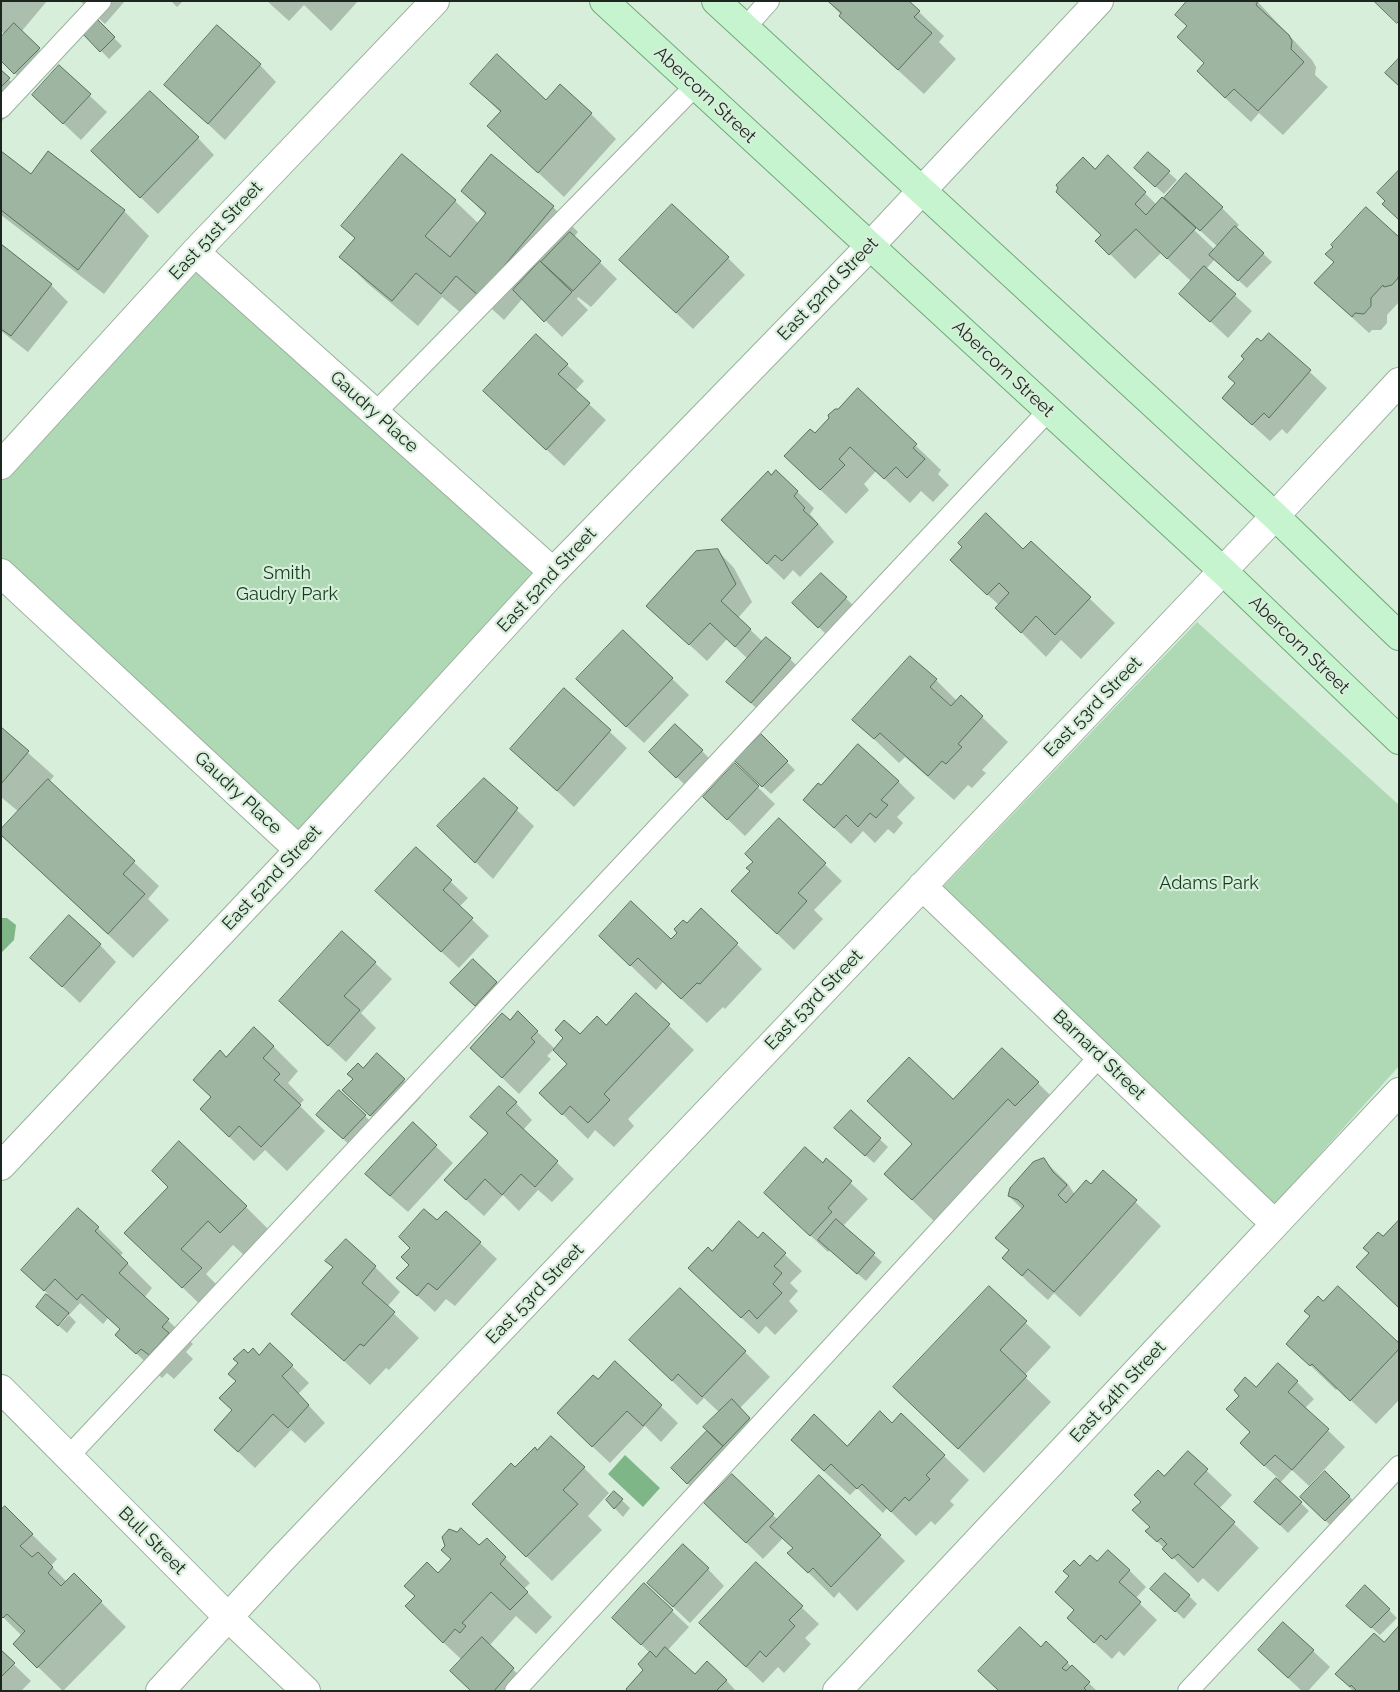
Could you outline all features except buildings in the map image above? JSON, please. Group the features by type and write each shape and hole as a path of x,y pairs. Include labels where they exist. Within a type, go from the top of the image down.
{"main road":[{"name":"Abercorn Street","path":"604,1 1223,571 1399,740"},
{"path":"716,1 1275,516 1399,636"}],"street":[{"name":"East 51st Street","path":"1,465 195,252 435,1"},
{"name":"East 52nd Street","path":"1,1166 299,850 552,572 870,246 1100,1"},
{"name":"Gaudry Place","path":"195,252 552,572"},
{"name":"East 53rd Street","path":"160,1691 228,1617 1223,571 1399,382"},
{"name":"Gaudry Place","path":"1,573 299,850"},
{"name":"Barnard Street","path":"922,886 1276,1224"},
{"name":"East 54th Street","path":"837,1691 1399,1092"},
{"name":"Bull Street","path":"1,1389 228,1617 306,1691"}],"lane":[{"path":"1,108 102,1"},
{"path":"745,28 769,1"},
{"path":"375,413 695,86"},
{"path":"68,1457 1048,411"},
{"path":"515,1691 1100,1056"},
{"path":"1188,1691 1399,1466"}],"green space":[{"name":"Smith Gaudry Park","path":"195,252 553,572 299,850 1,573 1,465"},
{"name":"Adams Park","path":"1197,622 1399,805 1399,1066 1275,1204 943,887"}],"shaded area":[{"path":"1,918 7,918 16,925 14,940 1,953"},
{"path":"625,1455 660,1488 643,1507 608,1474"}]}
